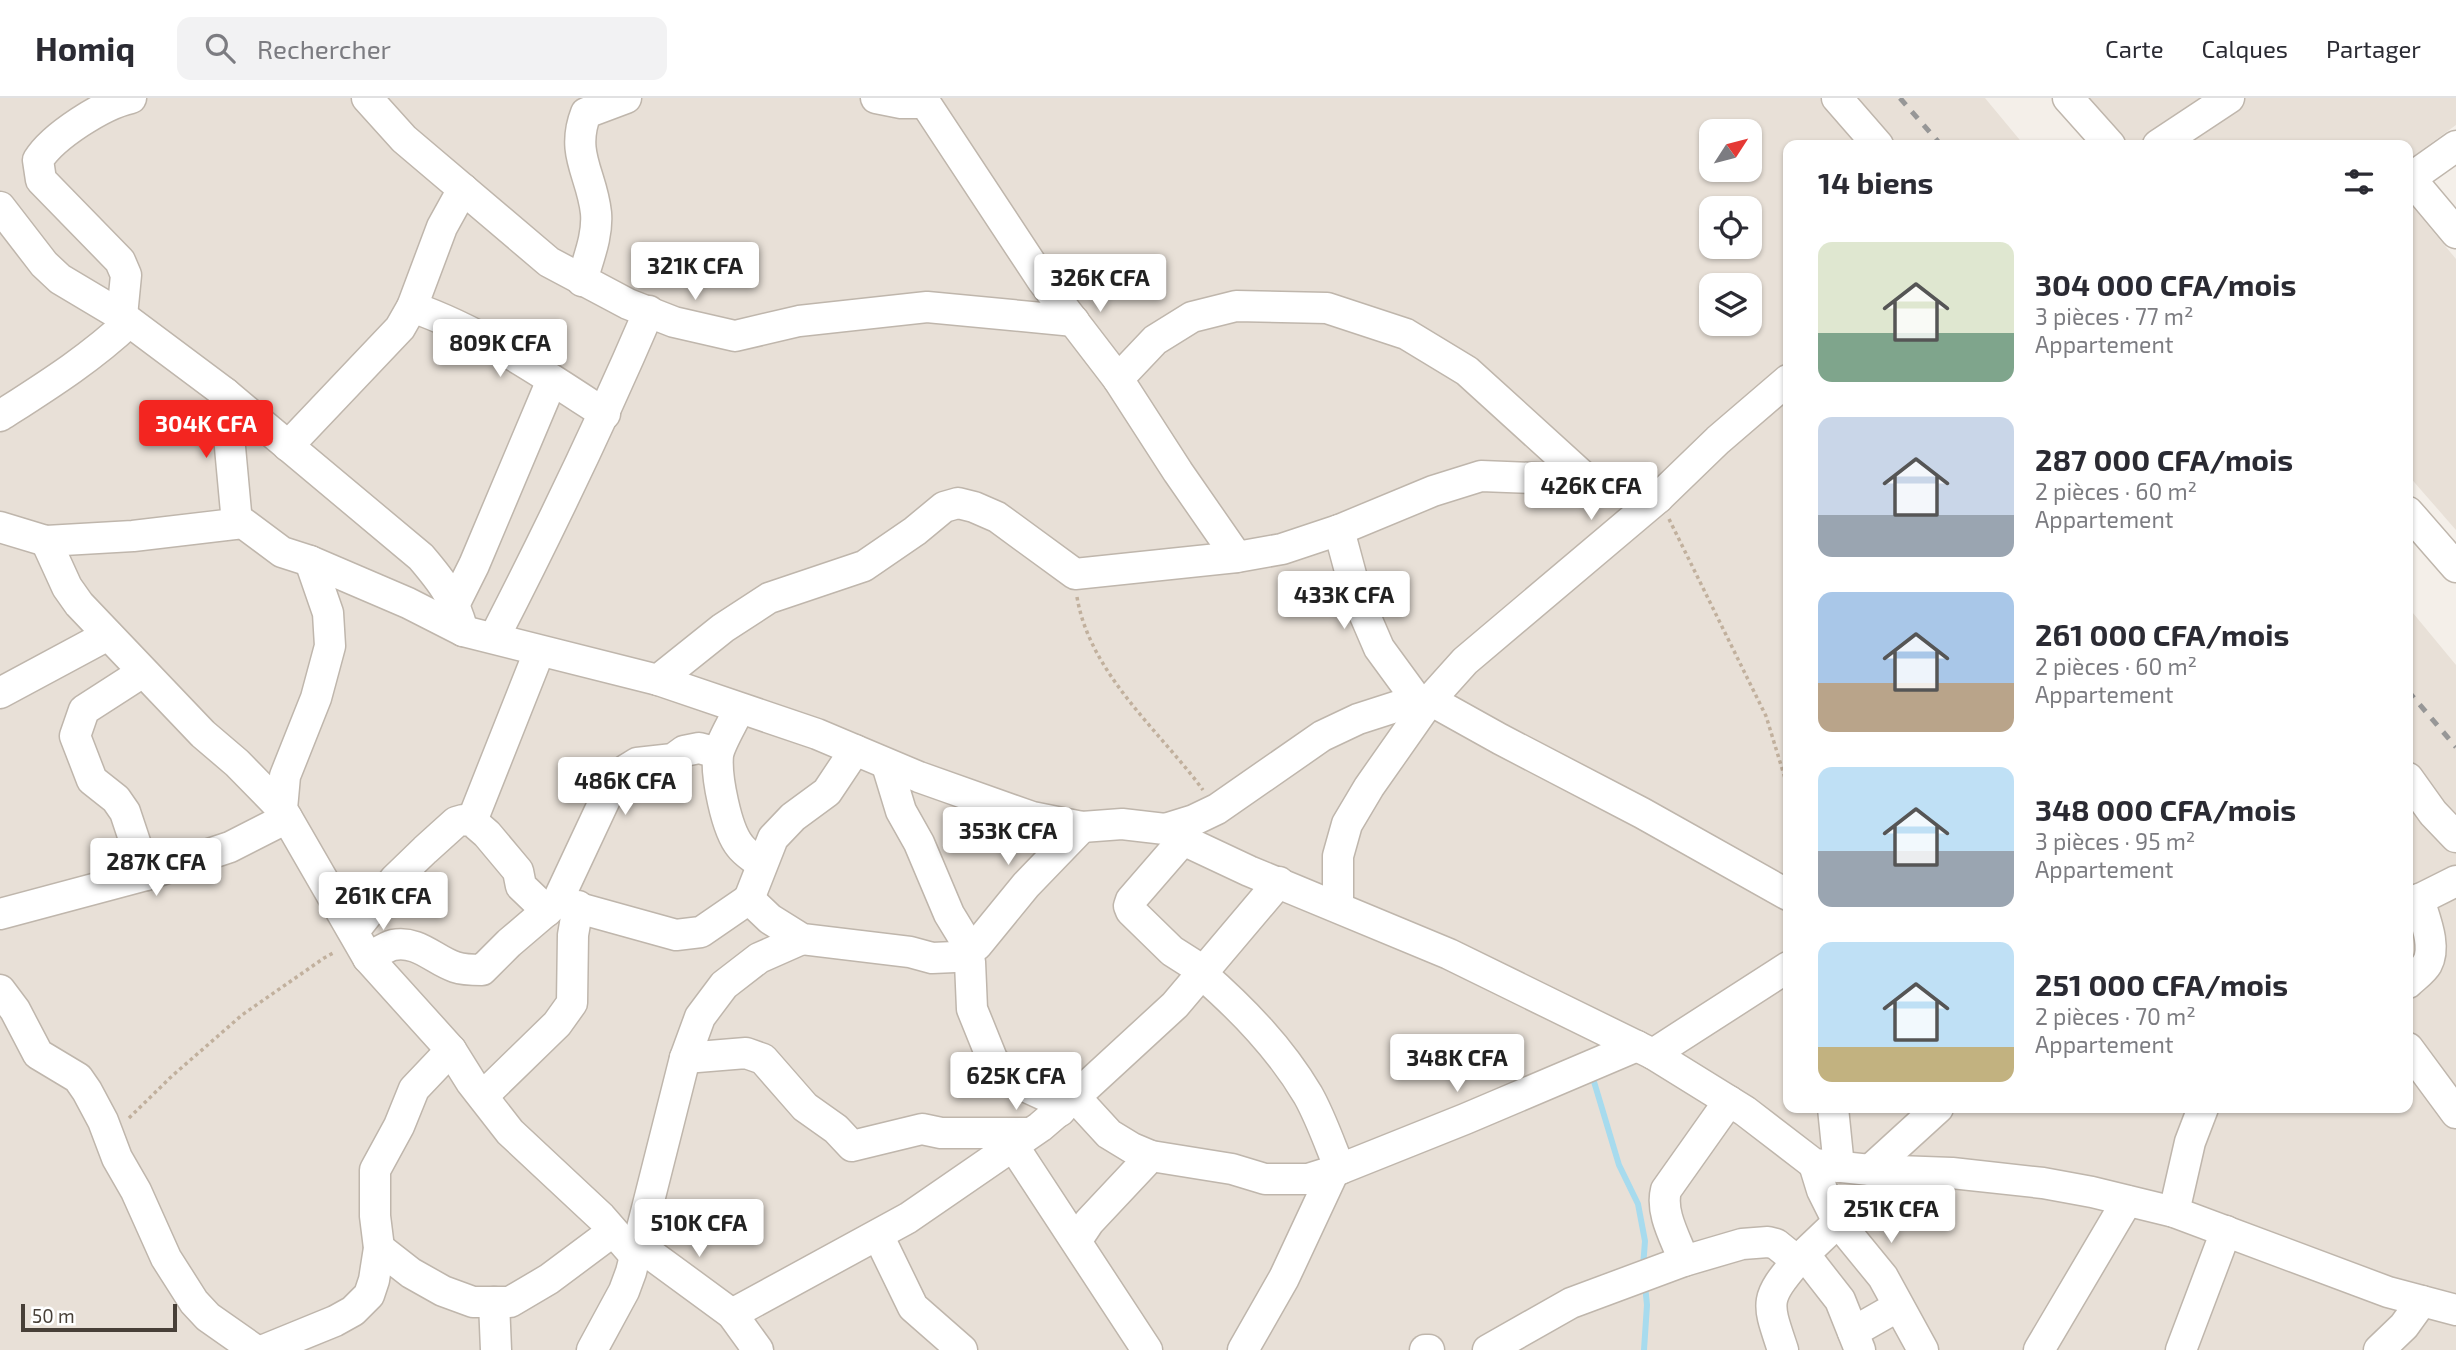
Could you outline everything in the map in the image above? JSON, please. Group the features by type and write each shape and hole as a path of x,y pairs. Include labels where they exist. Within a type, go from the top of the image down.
{"street":[{"path":"0,416 49,386 113,337 125,319 126,275 120,261 41,180 38,160 45,148 88,117 131,98"},
{"path":"367,98 404,139 549,262 628,304 674,322 735,336 799,321 927,307 1074,321"},
{"path":"582,281 597,230 596,210 583,167 579,131 586,113 626,98"},
{"path":"876,98 901,103 923,100 1042,280 1118,379 1237,556"},
{"path":"1837,98 1874,140"},
{"path":"2068,98 2106,140"},
{"path":"2166,140 2229,98"},
{"path":"2413,176 2456,146"},
{"path":"2413,184 2456,233"},
{"path":"288,446 400,328 412,307 442,227 463,189"},
{"path":"0,207 44,264 60,279 125,319 225,393 421,557 442,582 459,617"},
{"path":"1118,379 1155,340 1192,317 1236,306 1327,308 1406,334 1467,371 1587,480"},
{"path":"412,307 450,320 605,414"},
{"path":"494,638 559,512 649,311"},
{"path":"459,617 474,565 552,380"},
{"path":"1338,906 1338,856 1347,824 1423,700 1465,661 1658,498 1718,440 1783,384"},
{"path":"225,393 237,523"},
{"path":"658,680 723,628 769,598 864,566 915,531 944,507 958,503 997,517 1075,574 1282,549 1339,530 1433,491 1481,476 1587,480 1658,498"},
{"path":"0,507 108,635 203,734 237,763 285,813 360,943 451,1050 510,1132 628,1244 732,1314 758,1350"},
{"path":"2413,518 2456,567"},
{"path":"22,534 133,536 237,523 251,528 282,551 408,603 459,617 494,638 539,652 574,658 658,680 817,734 887,765 1032,817 1082,827 1122,824 1174,834 1449,954 1645,1050 1745,1111 1827,1166 1952,1173 2043,1183 2127,1200 2174,1212 2226,1230 2316,1267 2456,1310"},
{"path":"1339,530 1357,597 1379,648 1423,700 1642,813 1783,892"},
{"path":"285,813 285,776 316,698 330,646 328,613 310,561"},
{"path":"0,693 108,635"},
{"path":"472,821 539,652"},
{"path":"143,672 85,709 75,736 92,780 116,799 125,812 146,875"},
{"path":"1243,1350 1284,1278 1337,1170 1309,1096 1270,1040 1204,973 1172,951 1129,906 1174,834 1217,809 1322,736 1358,719 1423,700"},
{"path":"739,709 718,753 726,815 740,847 761,864"},
{"path":"360,943 421,948 453,967 482,970 509,943 561,907 616,776 636,764 673,759 684,751 699,748 718,753"},
{"path":"360,943 396,879 456,822 463,820 472,821 494,842 517,871 521,886 561,907 677,935 701,932 749,899 773,838 793,817 827,792 855,750"},
{"path":"887,765 901,811 919,843 968,952 972,1009 993,1061 1020,1084 1068,1104 1109,1134 1151,1156 1232,1169 1265,1179 1308,1179 1645,1050 1783,970"},
{"path":"2413,785 2433,813 2456,837"},
{"path":"0,914 146,875 230,847 285,813"},
{"path":"749,899 770,919 802,939 910,952 932,958 955,957 968,952 1026,885 1082,827"},
{"path":"2413,979 2426,967 2430,959 2431,944 2414,902 2456,881"},
{"path":"732,1314 908,1218 1068,1104 1175,1005 1279,882"},
{"path":"483,1096 557,1024 572,1003 573,935 561,907"},
{"path":"592,1350 624,1291 628,1244 700,1017 724,985 759,958 802,939"},
{"path":"0,990 15,1010 38,1054 78,1078 103,1121 117,1158 136,1191 166,1258 194,1302 208,1317 255,1350"},
{"path":"264,1350 335,1321 353,1311 369,1295 379,1248 375,1170 399,1126 414,1089 451,1050"},
{"path":"685,1058 701,1059 746,1053 763,1059 805,1107 835,1129 852,1146 922,1129 1021,1139"},
{"path":"2413,1055 2456,1113"},
{"path":"1684,1261 1667,1214 1664,1198 1666,1190 1729,1101"},
{"path":"1832,1113 1822,1190 1838,1222 1883,1277 1897,1307 1923,1350"},
{"path":"1870,1170 1933,1113"},
{"path":"2174,1212 2190,1142 2201,1113"},
{"path":"1021,1139 1077,1240 1147,1350"},
{"path":"1077,1240 1089,1222 1151,1156"},
{"path":"2039,1350 2127,1200"},
{"path":"1783,1350 1770,1307 1776,1286 1800,1257 1838,1222"},
{"path":"2181,1350 2226,1230"},
{"path":"878,1235 913,1307 962,1350"},
{"path":"1488,1350 1572,1303 1684,1261 1742,1244 1768,1242 1800,1257 1840,1300 1857,1341 1897,1307"},
{"path":"379,1248 411,1273 443,1291 473,1302 510,1302 549,1279 628,1244"},
{"path":"2379,1350 2404,1326 2422,1301"},
{"path":"494,1302 496,1350"}],"path":[{"path":"1658,498 1766,716 1783,772"},
{"path":"1075,574 1082,623 1096,652 1118,686 1182,761 1217,809"},
{"path":"109,1138 172,1076 242,1015 324,958 360,943"}],"shaded area":[{"path":"0,98 1985,98 2020,140 1783,140 1783,1113 2413,1113 2413,613 2456,665 2456,1350 0,1350"},
{"path":"2082,98 2456,98 2456,125 2413,156 2413,140 2118,140"},
{"path":"2413,207 2456,259 2456,530 2413,481"}],"waterway":[{"path":"1592,1075 1619,1165 1638,1204 1645,1241 1643,1267"},
{"path":"1644,1350 1647,1305 1645,1285"}],"railway":[{"path":"1900,98 1937,140"},
{"path":"2413,697 2456,747"}]}
